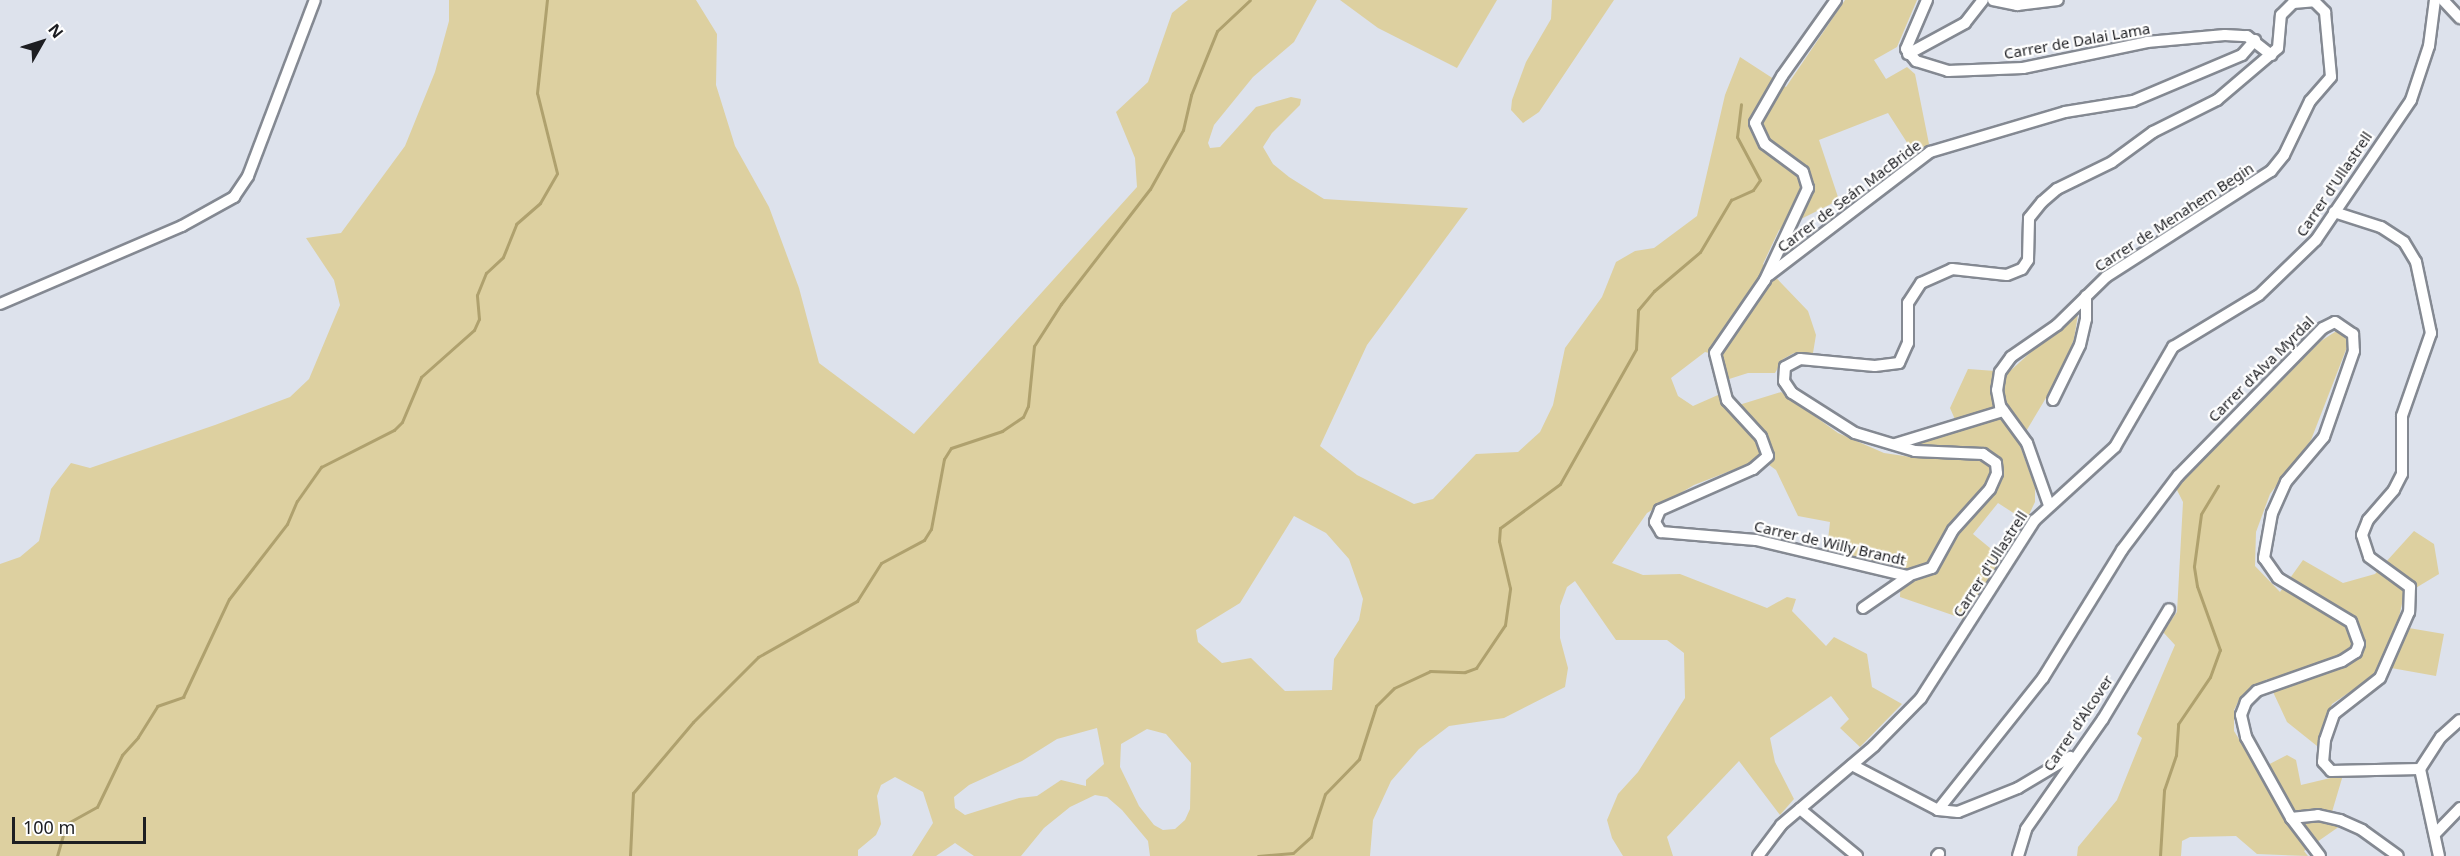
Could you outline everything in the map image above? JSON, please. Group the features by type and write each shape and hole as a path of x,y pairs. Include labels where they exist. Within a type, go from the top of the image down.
{"street":[{"path":"0,304 182,226 234,197 248,176 315,0"},
{"name":"Carrer de Willy Brandt","path":"1836,0 1782,76 1755,123 1765,144 1803,172 1808,188 1766,277 1715,354 1727,400 1761,437 1768,449 1766,462 1660,510 1657,528 1672,533 1756,540 1909,576 1932,568 1953,530 1990,489 1997,467 1993,459 1983,454 1931,453 1892,445 1855,433 1801,400 1786,386 1785,367 1800,358 1875,366 1899,363 1908,343 1908,303 1921,283 1952,269 2007,275 2018,272 2028,260 2029,218 2057,189 2112,162 2153,132 2217,100 2272,54"},
{"path":"1908,54 1909,36 1927,0"},
{"path":"1908,54 1965,23 1983,0"},
{"path":"1993,0 2017,5 2058,0"},
{"name":"Carrer d'Ullastrell","path":"1758,856 1773,834 1898,724 1935,678 2035,520 2115,447 2173,347 2246,303 2278,279 2311,245 2410,100 2429,46 2435,0"},
{"path":"2443,0 2460,18"},
{"name":"Carrer de Menahem Begin","path":"2049,505 2027,443 2003,411 1997,390 2004,365 2057,325 2106,277 2249,187 2284,155 2310,101 2331,77 2327,17 2322,7 2307,1 2287,7 2281,15 2281,41 2272,54"},
{"name":"Carrer de Dalai Lama","path":"1908,54 1929,67 1963,72 2023,68 2147,42 2224,35 2256,40"},
{"path":"2256,40 2272,54"},
{"name":"Carrer de Seán MacBride","path":"1766,277 1930,152 2065,112 2133,101 2242,54 2256,40"},
{"path":"2334,212 2381,227 2404,242 2416,262 2431,333 2402,416 2402,474 2394,490 2368,520 2362,535 2369,557 2410,587 2409,612 2380,678 2334,714 2325,740 2324,762 2331,771 2420,769"},
{"path":"2053,400 2082,338 2086,296"},
{"name":"Carrer d'Alva Myrdal","path":"1938,810 2037,686 2122,550 2178,476 2323,328 2335,322 2353,334 2354,351 2324,437 2286,482 2272,513 2264,558 2278,578 2351,622 2359,644 2356,652 2342,661 2257,691 2241,715 2246,737 2291,818"},
{"path":"1892,445 2003,411"},
{"path":"1863,608 1909,576"},
{"name":"Carrer d'Alcover","path":"2018,856 2026,829 2169,609"},
{"path":"2439,856 2420,769 2441,737 2460,720"},
{"path":"1852,765 1938,810 1958,812 2018,788 2078,752"},
{"path":"2434,834 2460,808"},
{"path":"1800,809 1857,856"},
{"path":"2291,818 2318,815 2340,820 2380,841 2398,856"},
{"path":"2291,818 2320,856"}],"shaded area":[{"path":"449,0 696,0 717,34 716,85 735,146 769,207 799,288 819,363 914,434 1137,187 1135,158 1116,112 1148,82 1172,13 1188,0 1317,0 1294,42 1253,77 1214,125 1208,143 1210,148 1220,147 1256,107 1291,97 1301,99 1300,105 1272,133 1263,147 1273,164 1289,177 1324,199 1468,208 1367,345 1320,446 1357,475 1414,504 1433,499 1476,454 1518,452 1540,432 1553,405 1565,348 1602,297 1616,262 1635,251 1654,248 1697,216 1725,95 1740,57 1786,87 1845,0 1917,0 1897,47 1874,60 1886,79 1907,67 1915,74 1929,144 1915,155 1888,113 1819,140 1839,200 1779,230 1763,264 1808,311 1816,335 1813,353 1794,353 1783,359 1775,373 1748,373 1726,380 1721,356 1705,352 1671,378 1678,396 1693,406 1718,395 1726,409 1781,392 1838,433 1884,453 1911,457 1917,444 1960,431 1950,408 1968,369 2009,372 2079,308 2074,339 2061,373 2019,443 2035,487 2035,502 2026,521 1998,503 1973,534 2002,558 1964,619 1900,597 1901,569 1827,549 1830,522 1798,516 1776,470 1761,459 1694,485 1647,513 1612,563 1643,575 1680,574 1767,608 1787,597 1796,599 1792,611 1826,646 1834,637 1867,654 1872,687 1902,704 1860,747 1840,728 1849,719 1831,696 1770,738 1775,762 1794,799 1780,815 1739,761 1667,837 1673,856 1623,856 1612,838 1607,820 1618,794 1638,772 1685,698 1684,653 1667,640 1616,640 1575,581 1567,587 1560,606 1560,638 1568,668 1565,687 1504,718 1449,726 1419,749 1391,781 1373,820 1370,856 1150,856 1148,841 1122,810 1107,797 1095,795 1070,807 1044,828 1021,856 974,856 955,843 936,856 912,856 933,823 923,792 895,777 881,785 877,796 881,824 876,835 858,850 858,856 0,856 0,564 20,557 39,541 51,489 71,463 90,468 215,425 290,397 309,379 340,305 334,280 306,238 341,233 405,146 435,72 449,21","holes":["1294,516 1326,533 1349,559 1363,599 1359,620 1334,659 1332,690 1285,691 1251,658 1222,663 1198,642 1196,630 1240,603","1097,728 1104,764 1086,780 1086,786 1061,780 1037,796 1019,798 965,815 955,808 954,797 969,785 1022,761 1057,739","1147,729 1166,734 1191,763 1190,809 1185,820 1175,829 1163,830 1154,825 1139,806 1120,767 1121,744"]},
{"path":"1340,0 1497,0 1457,68 1378,28"},
{"path":"1552,0 1614,0 1539,112 1523,123 1511,110 1512,100 1526,62 1551,19"},
{"path":"2338,330 2349,342 2311,440 2270,494 2256,532 2255,566 2280,592 2303,560 2343,583 2375,574 2414,531 2434,544 2439,574 2404,595 2397,626 2444,634 2436,676 2380,666 2372,677 2332,704 2317,746 2287,722 2267,679 2240,698 2234,710 2234,731 2258,770 2287,755 2296,760 2301,785 2343,775 2329,822 2340,826 2304,851 2308,856 2257,854 2236,836 2190,837 2182,841 2181,856 2077,856 2078,847 2117,800 2142,738 2137,734 2175,645 2163,632 2177,612 2183,502 2176,488 2321,341"}],"waterway":[{"path":"57,856 66,824 97,807 122,755 138,737 157,706 183,697 229,599 287,524 297,501 321,467 394,430 402,422 421,377 474,330 479,319 477,295 486,273 503,257 516,224 540,203 557,173 537,93 547,0"},
{"path":"630,856 633,793 693,722 758,657 857,601 881,563 924,540 931,529 944,459 951,448 1002,431 1023,417 1028,406 1034,346 1061,304 1150,189 1183,130 1191,95 1217,31 1250,0"},
{"path":"1258,856 1293,853 1311,837 1325,794 1359,759 1376,706 1394,688 1430,671 1465,672 1476,668 1505,625 1510,588 1499,541 1500,528 1560,484 1636,349 1638,310 1654,291 1700,252 1731,200 1753,190 1760,180 1737,137 1741,104"},
{"path":"2160,856 2164,790 2176,755 2178,724 2210,677 2220,650 2197,586 2194,566 2201,514 2218,486"}]}
